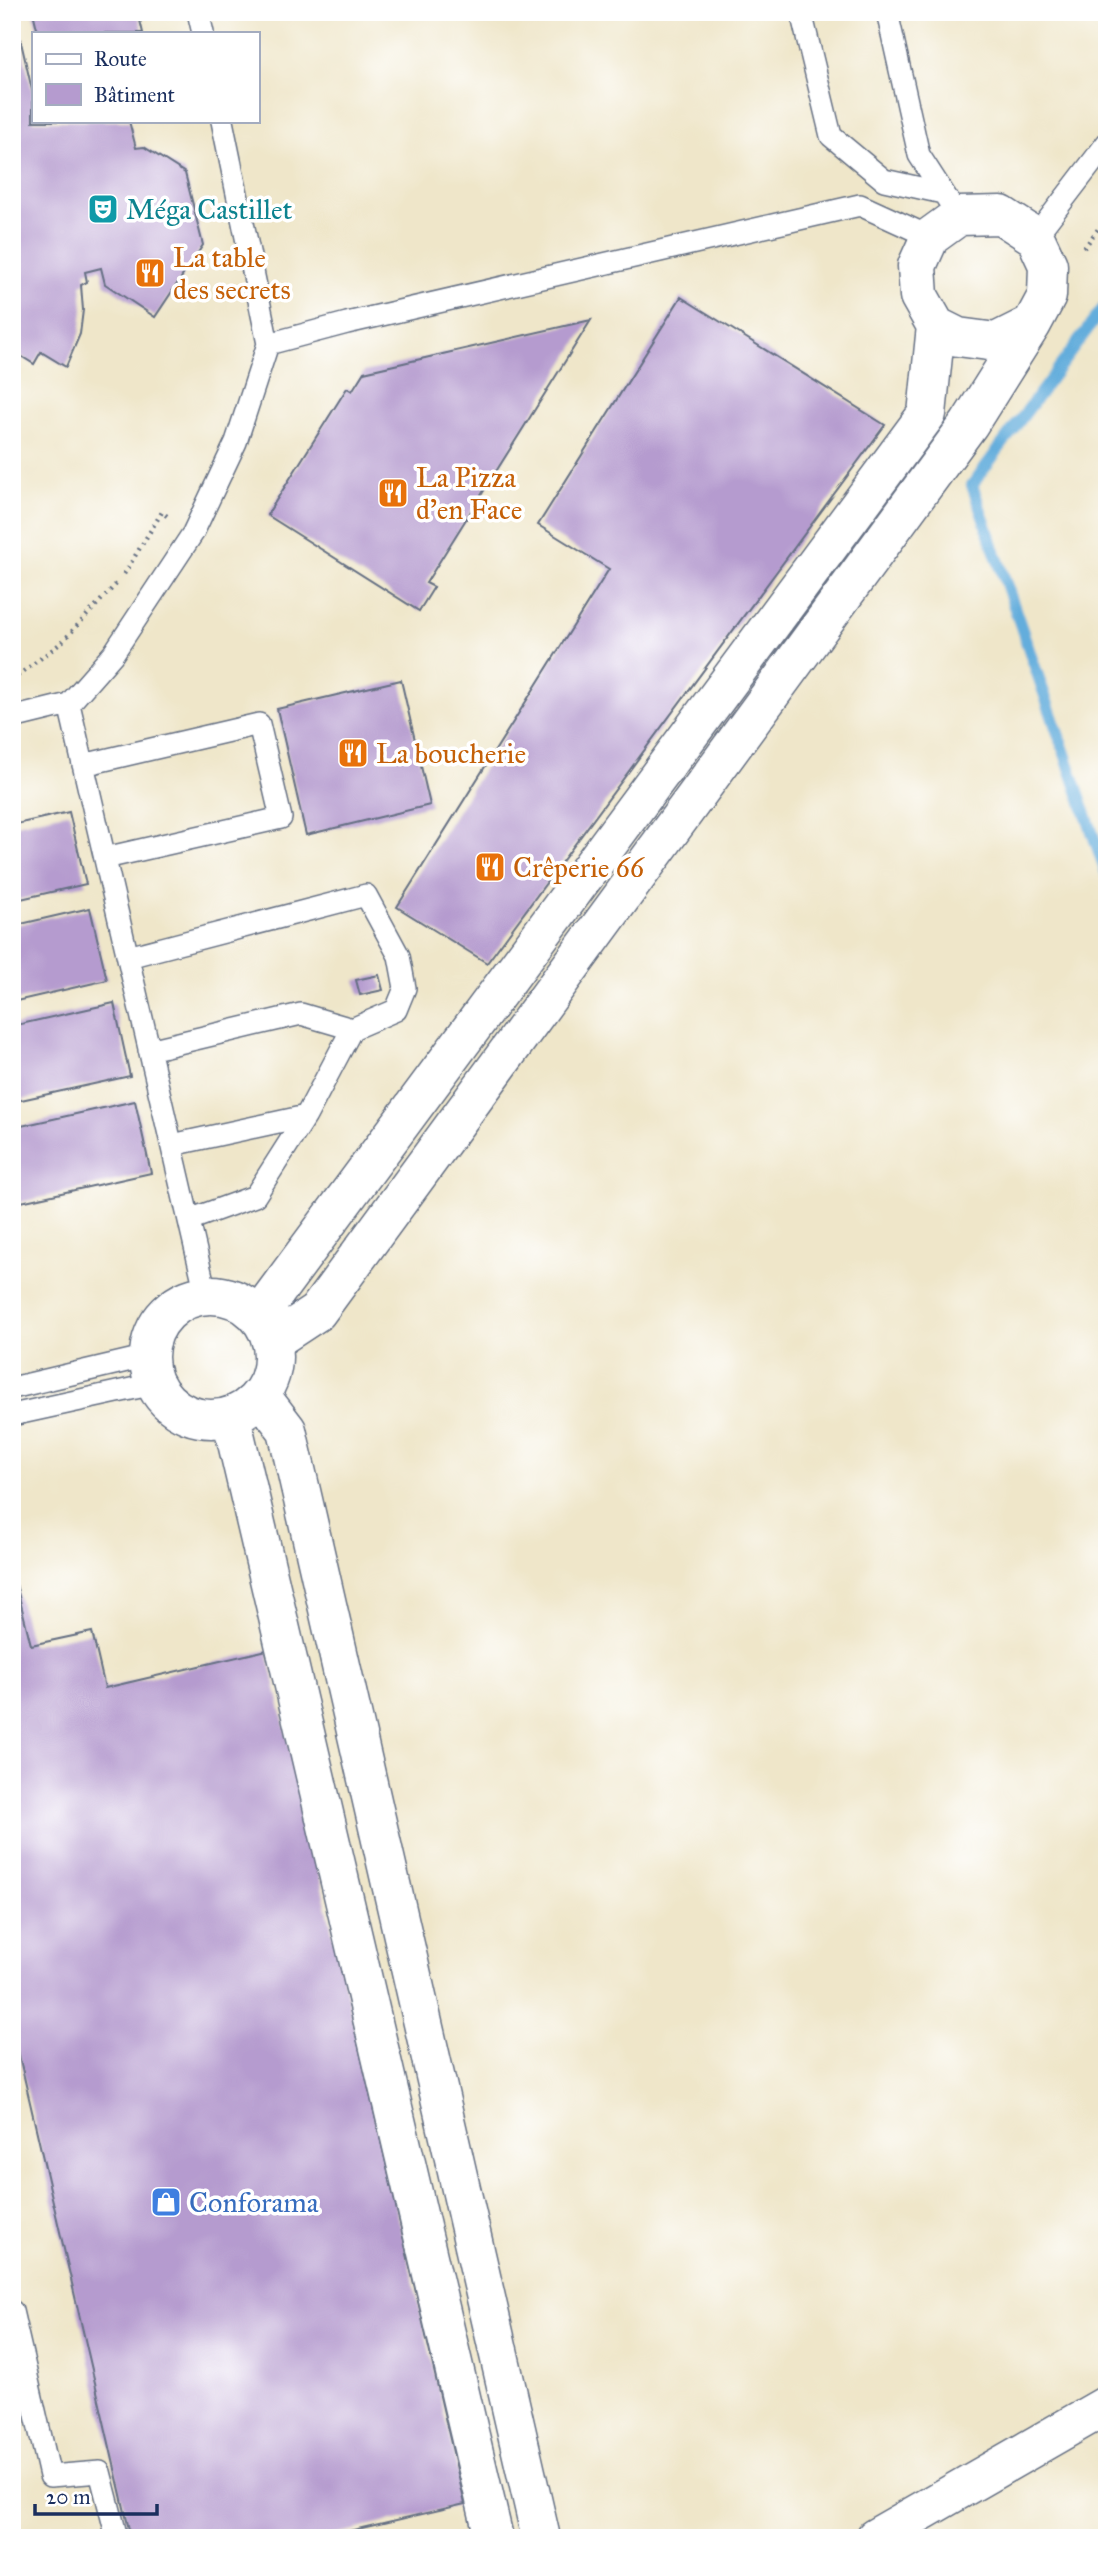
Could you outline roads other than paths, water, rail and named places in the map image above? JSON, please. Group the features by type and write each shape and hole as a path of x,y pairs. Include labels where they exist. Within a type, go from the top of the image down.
{"street":[{"path":"266,1328 317,1312 969,424 1032,324 1047,296 1048,275 1048,265 1035,237 1000,215 944,216 916,267 919,296 936,326 957,337 996,342 1032,324"},
{"path":"266,1328 927,414 936,326"},
{"path":"206,1294 235,1298 266,1328 274,1370 246,1407 201,1420 173,1408 151,1370 153,1333 165,1314 184,1300 206,1294"},
{"path":"246,1407 494,2538"},
{"path":"246,1407 287,1430 541,2538"},
{"path":"875,2538 1107,2404"}],"lane":[{"path":"198,12 203,32"},
{"path":"801,12 831,136 884,180 944,216"},
{"path":"887,12 919,155 944,216"},
{"path":"12,718 69,704 113,654 193,533 236,442 268,344 222,122"},
{"path":"1035,237 1107,143"},
{"path":"268,344 347,323 860,205 944,216"},
{"path":"69,704 206,1294"},
{"path":"83,765 259,724 281,818 105,858"},
{"path":"128,957 366,895 399,956 405,988 396,1010 352,1028 301,1014 149,1050"},
{"path":"189,1220 255,1196 306,1116 352,1028"},
{"path":"172,1145 306,1116"},
{"path":"12,1388 151,1370"},
{"path":"12,1415 151,1370"},
{"path":"12,2311 50,2476 100,2472 117,2538"}],"waterway":[{"path":"1107,303 972,485 1107,875"}],"place":[{"name":"Méga Castillet","path":"103,209"},
{"name":"La table des secrets","path":"150,273"},
{"name":"La Pizza d'en Face","path":"393,493"},
{"name":"La boucherie","path":"353,753"},
{"name":"Crêperie 66","path":"490,867"},
{"name":"Conforama","path":"166,2202"}]}
